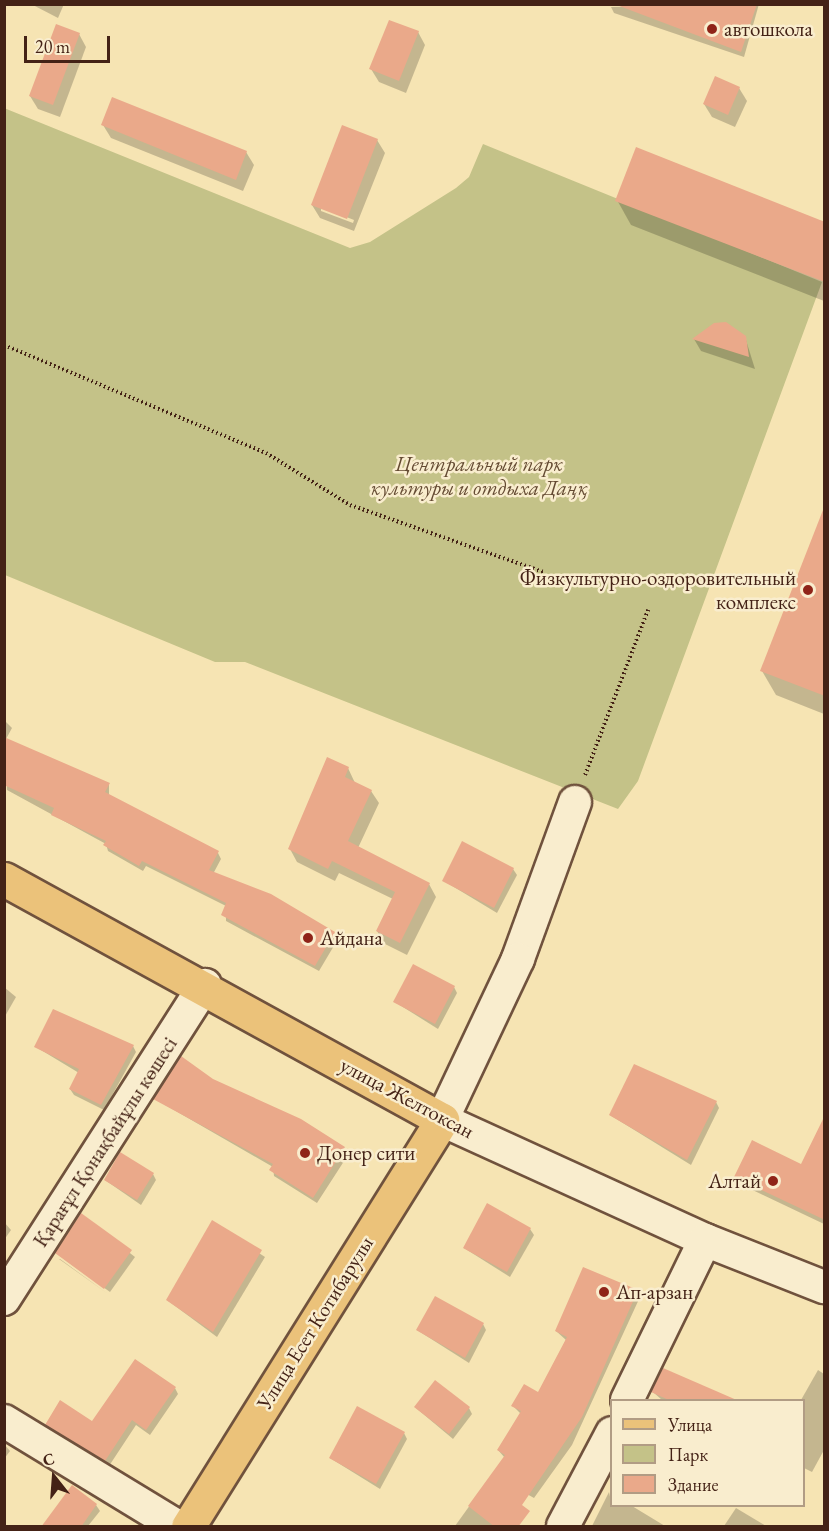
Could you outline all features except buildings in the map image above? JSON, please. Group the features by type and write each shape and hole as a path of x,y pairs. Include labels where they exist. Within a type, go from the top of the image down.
{"main road":[{"name":"улица Желтоксан","path":"4,879 205,985 442,1120"},
{"name":"Улица Есет Котибарулы","path":"188,1527 442,1120"}],"street":[{"path":"442,1120 518,959 575,802"},
{"name":"Қарағұл Қонақбайұлы көшесі","path":"4,1299 205,985"},
{"name":"улица Желтоксан","path":"442,1120 705,1240 825,1287"},
{"path":"628,1399 705,1240"},
{"path":"4,1421 177,1527"},
{"path":"563,1527 610,1437"}],"path":[{"path":"4,345 266,453 350,505 544,572"},
{"path":"575,802 648,610"}],"green space":[{"name":"Центральный парк культуры и отдыха Даңқ","path":"4,108 350,248 370,242 456,188 469,177 483,144 822,282 638,781 618,809 245,662 215,662 5,575"}],"place":[{"name":"автошкола","path":"712,29"},
{"name":"Физкультурно-оздоровительный комплекс","path":"808,590"},
{"name":"Айдана","path":"308,938"},
{"name":"Донер сити","path":"305,1153"},
{"name":"Алтай","path":"773,1181"},
{"name":"Ап-арзан","path":"604,1292"}]}
